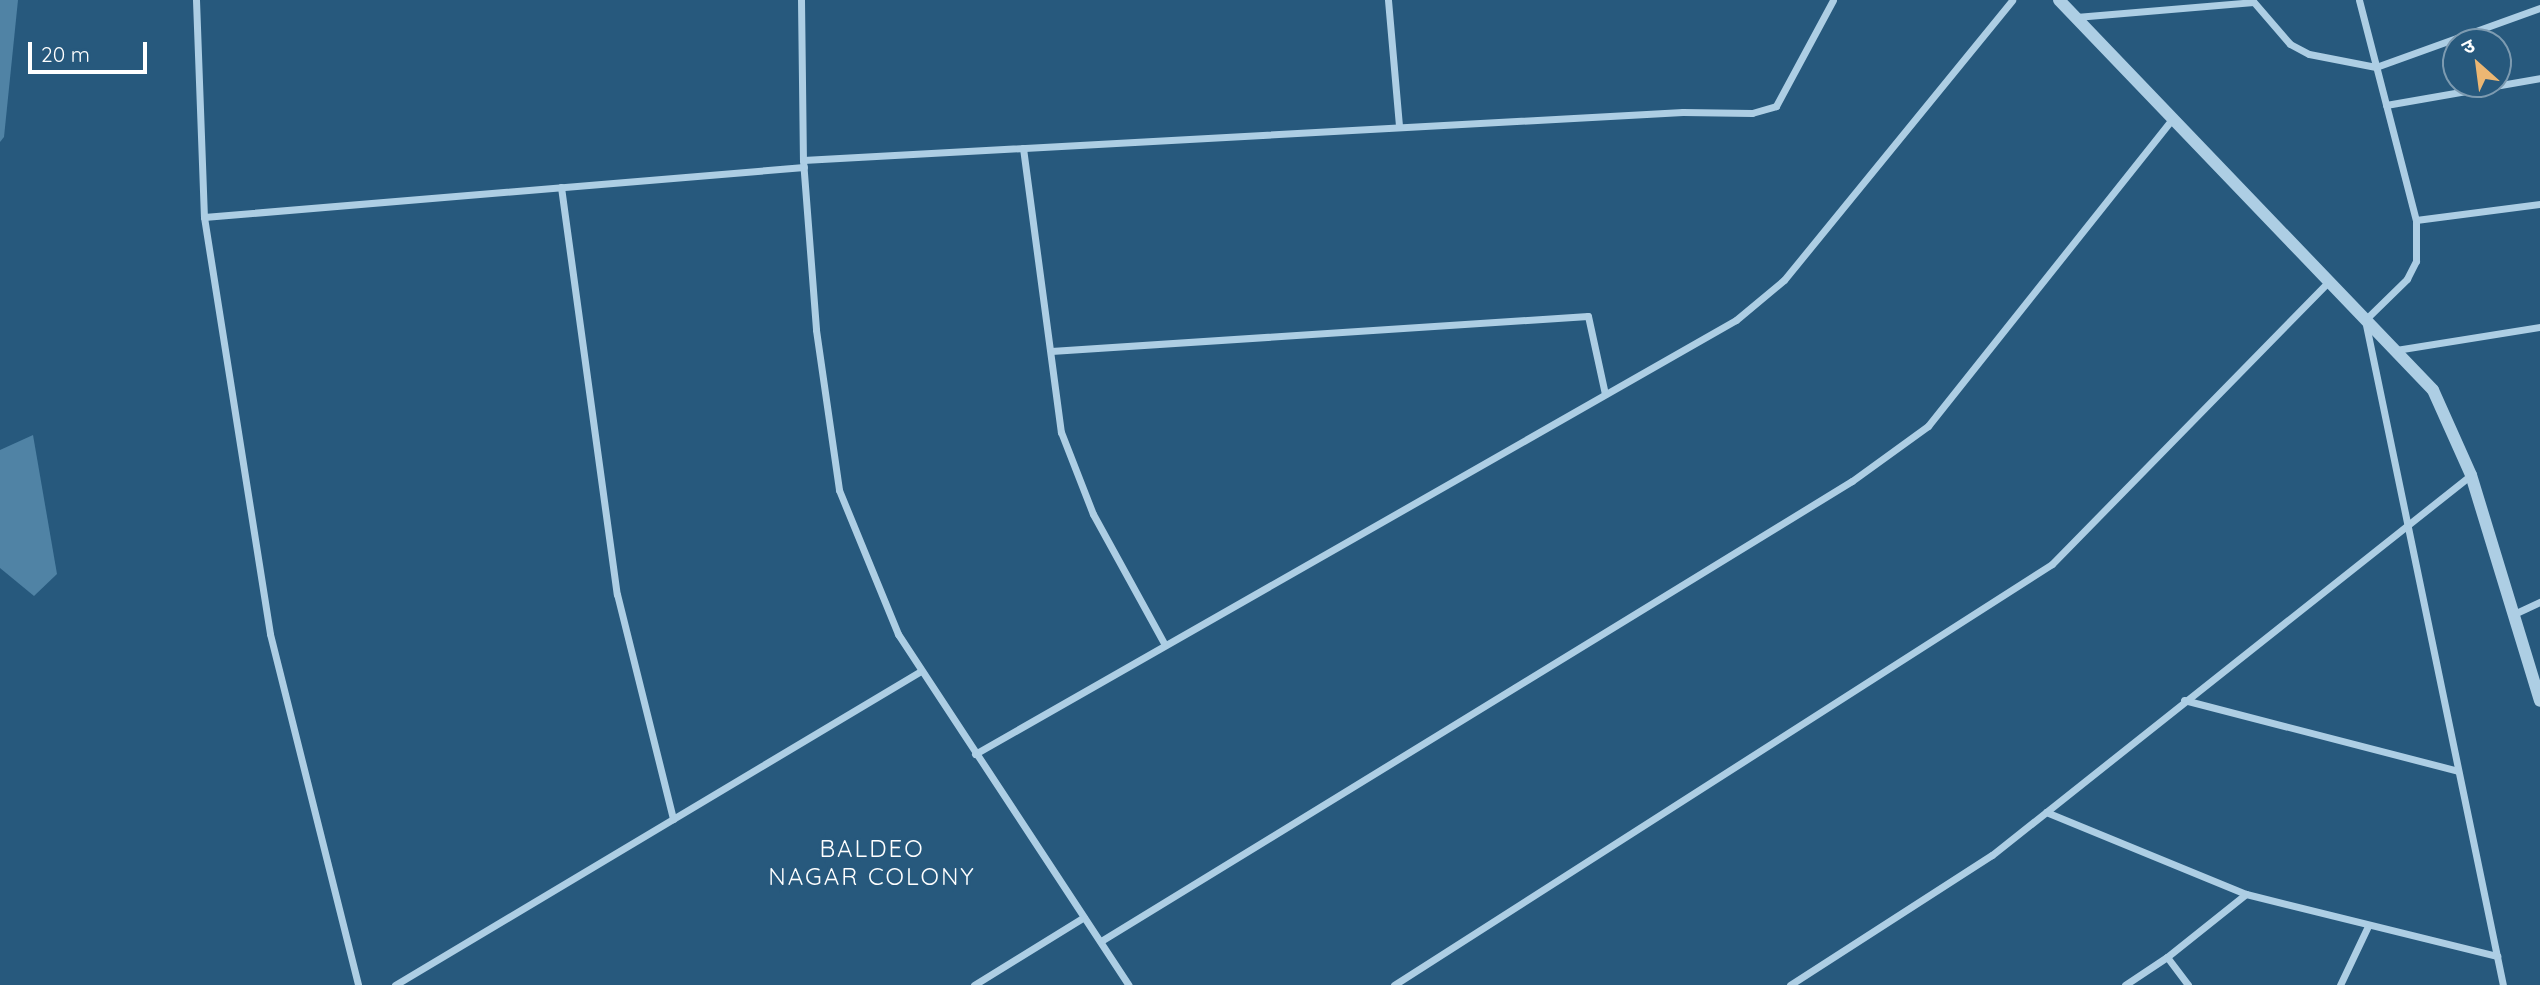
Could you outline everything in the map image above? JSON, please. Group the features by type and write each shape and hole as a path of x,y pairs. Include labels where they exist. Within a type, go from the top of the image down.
{"street":[{"path":"196,0 204,217 271,634 358,985"},
{"path":"801,0 804,163 816,330 839,490 898,634 1129,985"},
{"path":"1388,0 1399,127"},
{"path":"204,217 561,187 804,163 1023,148 1683,112 1752,113 1776,106 1833,0"},
{"path":"975,754 1736,320 1784,280 2012,0"},
{"path":"2059,0 2327,283 2433,390 2471,475 2540,701"},
{"path":"2359,0 2416,220 2416,261 2412,270 2365,320"},
{"path":"2075,17 2252,1 2290,44 2309,54 2376,67 2540,8"},
{"path":"2386,105 2540,78"},
{"path":"1101,941 1852,481 1928,426 2171,120"},
{"path":"1023,148 1060,432 1093,514 1165,645"},
{"path":"561,187 617,594 673,819"},
{"path":"2416,220 2540,204"},
{"path":"1394,985 2052,564 2327,283"},
{"path":"1051,351 1588,316 1605,394"},
{"path":"2365,320 2503,985"},
{"path":"2396,350 2540,327"},
{"path":"1790,985 1992,855 2471,475"},
{"path":"2514,614 2540,602"},
{"path":"395,985 921,671"},
{"path":"2184,701 2458,771"},
{"path":"2046,811 2246,894 2497,956"},
{"path":"2125,985 2167,957 2246,894"},
{"path":"974,985 1084,917"},
{"path":"2340,985 2368,926"},
{"path":"2167,957 2188,985"}],"building":[{"path":"0,0 18,0 4,137 0,142"},
{"path":"33,435 57,574 34,596 0,568 0,450"}],"district":[{"name":"BALDEO NAGAR COLONY","path":"872,863"}]}
